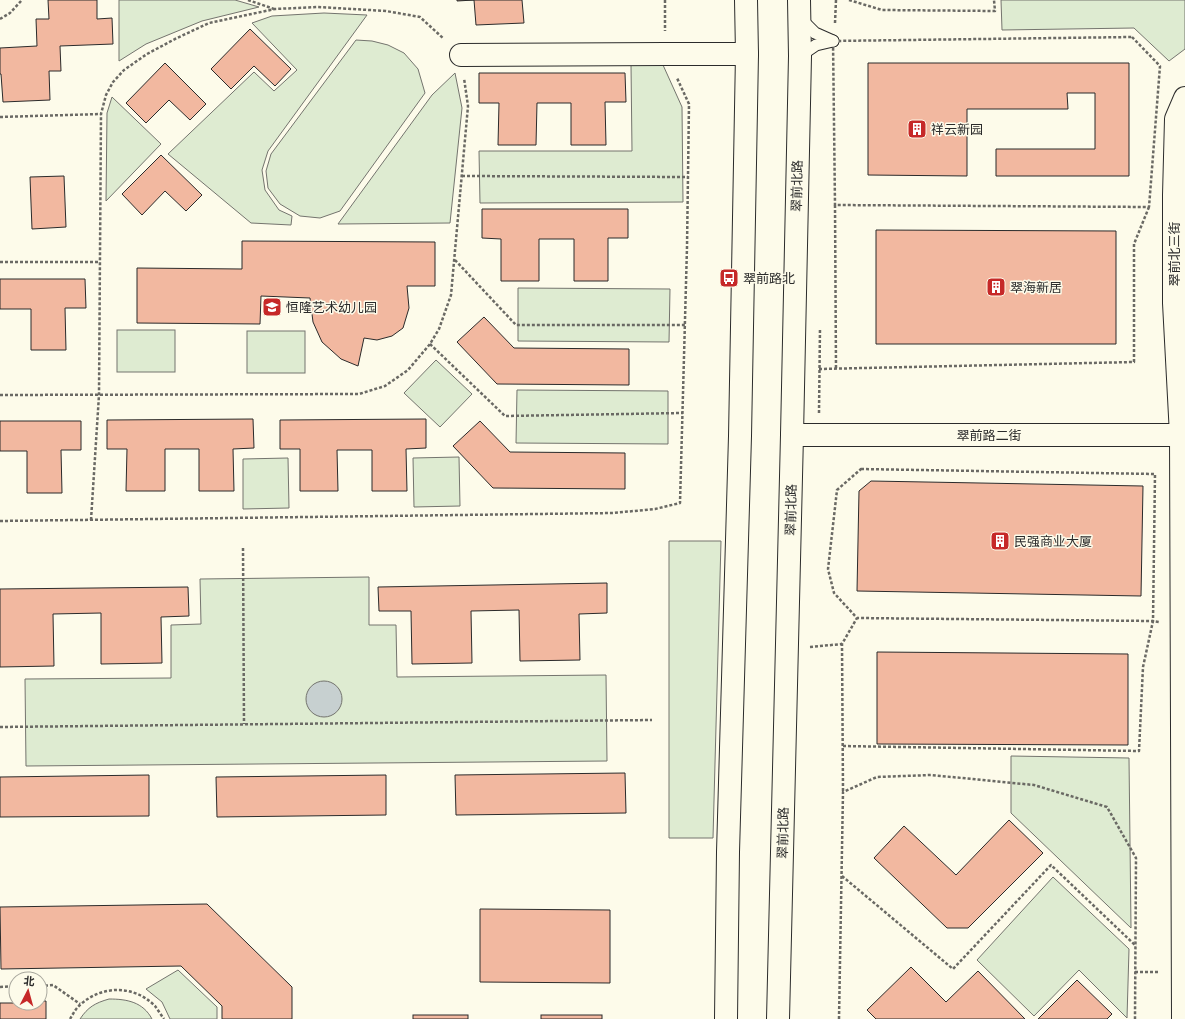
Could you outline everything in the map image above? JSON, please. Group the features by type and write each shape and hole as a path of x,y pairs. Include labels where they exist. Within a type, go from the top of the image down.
{"main road":[{"path":"726,1019 728,852 740,436 747,54 746,0"},
{"name":"翠前北路","path":"778,1019 794,370 800,56 799,9"},
{"path":"461,56 747,54"},
{"name":"翠前北三街","path":"1183,1019 1184,431 1174,303 1174,195 1176,119 1185,98"},
{"name":"翠前路二街","path":"792,435 1184,431"}],"lane":[{"path":"799,9 815,33 833,41"},
{"path":"800,56 816,45 833,41"}],"path":[{"path":"0,19 10,13 22,0"},
{"path":"248,0 275,9"},
{"path":"0,521 613,513 655,510 680,503 689,104 666,54 665,0"},
{"path":"850,0 882,10 994,11 994,0"},
{"path":"0,395 99,395 359,394 385,386 408,370 430,344 439,329 451,295 468,106 461,56 420,17 386,10 318,7 275,9 209,23 147,54 124,70 113,82 106,95 101,114 99,395 92,520"},
{"path":"794,370 1134,362 1134,244 1149,207 1160,66 1132,37 833,41 836,369"},
{"path":"0,117 101,114"},
{"path":"462,176 688,177"},
{"path":"835,205 1149,207"},
{"path":"455,260 516,325 685,325"},
{"path":"0,262 100,262"},
{"path":"430,344 505,416 683,413"},
{"path":"843,746 1139,751 1143,667 1153,621 1155,474 861,469 837,490 828,569 834,593 857,618 1153,621"},
{"path":"244,548 244,724"},
{"path":"839,1019 843,792 842,644 857,618"},
{"path":"787,650 842,644"},
{"path":"0,727 652,720"},
{"path":"843,792 876,777 931,775 1034,786 1107,807 1136,858 1135,1019"},
{"path":"841,876 953,969 1051,865 1136,946"},
{"path":"48,985 53,985 80,1004"},
{"path":"70,1019 80,1004 94,994 110,989 127,990 143,996 156,1007 164,1019"}],"green space":[{"path":"119,0 235,0 259,7 202,21 146,44 119,61"},
{"path":"1001,0 1185,0 1185,49 1169,61 1134,28 1002,30"},
{"path":"324,13 367,15 268,151 262,170 265,190 279,210 292,216 291,225 251,223 168,154 254,72 274,91 297,70 252,23 272,16"},
{"path":"356,40 372,41 388,45 404,53 418,69 425,93 340,211 320,218 300,216 280,204 268,188 266,171 271,154"},
{"path":"631,65 663,65 682,107 683,202 480,203 479,151 632,151"},
{"path":"455,73 462,108 450,223 338,224 432,95"},
{"path":"112,97 161,144 106,201 107,113"},
{"path":"518,288 670,289 669,342 518,341"},
{"path":"117,330 175,330 175,372 117,372"},
{"path":"247,331 305,331 305,373 247,373"},
{"path":"436,360 472,394 440,427 404,393"},
{"path":"517,390 668,391 668,444 516,443"},
{"path":"459,457 460,506 414,507 413,458"},
{"path":"288,458 289,508 243,509 243,459"},
{"path":"669,541 721,541 713,838 669,838"},
{"path":"369,577 369,625 396,625 397,677 606,675 607,761 26,766 25,679 171,678 171,625 201,624 200,579"},
{"path":"1011,756 1129,758 1131,928 1011,813"},
{"path":"1053,877 1129,949 1127,1018 1079,970 1034,1016 977,960"},
{"path":"178,970 217,1007 217,1019 170,1019 162,1002 146,989"},
{"path":"109,999 128,1001 139,1005 152,1019 80,1019 92,1006"}],"shaded area":[{"path":"324,681 334,684 339,689 342,699 339,709 334,714 324,717 314,714 309,709 306,699 309,689 314,684"}],"building":[{"path":"48,0 97,0 97,19 112,18 113,44 60,46 61,71 49,71 50,100 3,102 0,74 0,48 37,46 36,19 49,19"},
{"path":"474,0 522,0 524,23 476,25"},
{"path":"250,29 291,69 275,86 254,66 231,89 211,69"},
{"path":"165,63 206,104 190,120 169,100 146,123 126,103"},
{"name":"祥云新园","path":"868,63 1129,63 1129,176 996,176 996,149 1095,149 1095,93 1067,93 1068,109 967,109 967,176 868,175"},
{"path":"479,73 625,73 626,102 605,102 606,145 571,145 571,103 537,103 536,145 498,145 499,103 479,103"},
{"path":"161,155 202,195 186,211 165,191 142,215 122,194"},
{"path":"64,176 66,227 32,229 30,177"},
{"path":"482,209 628,209 628,238 608,238 608,281 574,281 574,239 539,239 539,281 501,281 501,239 482,238"},
{"name":"翠海新居","path":"876,230 1116,231 1116,344 876,344"},
{"path":"242,241 435,242 435,286 407,286 409,308 403,328 392,336 377,340 364,338 358,366 341,359 322,342 313,322 310,298 261,296 260,324 137,323 137,268 242,269"},
{"path":"0,279 85,279 86,308 65,308 66,350 31,350 31,309 0,309"},
{"path":"484,317 514,348 629,349 629,385 497,384 457,342"},
{"path":"253,419 254,448 233,449 234,491 199,491 199,449 165,449 165,491 126,491 127,449 107,449 107,420"},
{"path":"426,419 426,448 406,449 407,491 372,491 372,450 337,450 338,491 300,491 300,449 280,449 280,420"},
{"path":"0,421 81,421 81,450 61,450 62,493 27,493 27,451 0,451"},
{"path":"480,421 510,452 625,453 625,489 493,488 453,446"},
{"name":"民强商业大厦","path":"871,481 1143,486 1141,596 857,591 859,491"},
{"path":"607,583 607,613 579,614 580,660 520,661 519,610 471,611 472,663 412,664 411,611 379,611 378,587"},
{"path":"188,587 189,616 161,617 162,663 101,664 101,613 53,614 54,666 0,667 0,589"},
{"path":"877,652 1128,654 1128,745 877,744"},
{"path":"625,773 626,813 456,815 455,775"},
{"path":"149,775 149,816 0,817 0,777"},
{"path":"386,775 386,815 217,817 216,777"},
{"path":"1009,820 1043,853 968,928 947,928 874,858 904,826 956,875"},
{"path":"207,904 292,987 292,1019 222,1019 222,1006 181,966 1,969 0,907"},
{"path":"480,909 610,910 610,983 480,982"},
{"path":"911,967 946,1002 978,971 1025,1019 876,1019 867,1010"},
{"path":"1077,980 1112,1014 1107,1019 1038,1019"},
{"path":"0,1003 8,1003 8,1011 46,1011 46,1019 0,1019"},
{"path":"413,1015 468,1015 468,1019 413,1019"},
{"path":"541,1015 602,1015 602,1019 541,1019"}],"place":[{"name":"祥云新园","path":"917,129"},
{"name":"翠前路北","path":"729,278"},
{"name":"翠海新居","path":"996,287"},
{"name":"恒隆艺术幼儿园","path":"272,307"},
{"name":"民强商业大厦","path":"1000,541"}]}
